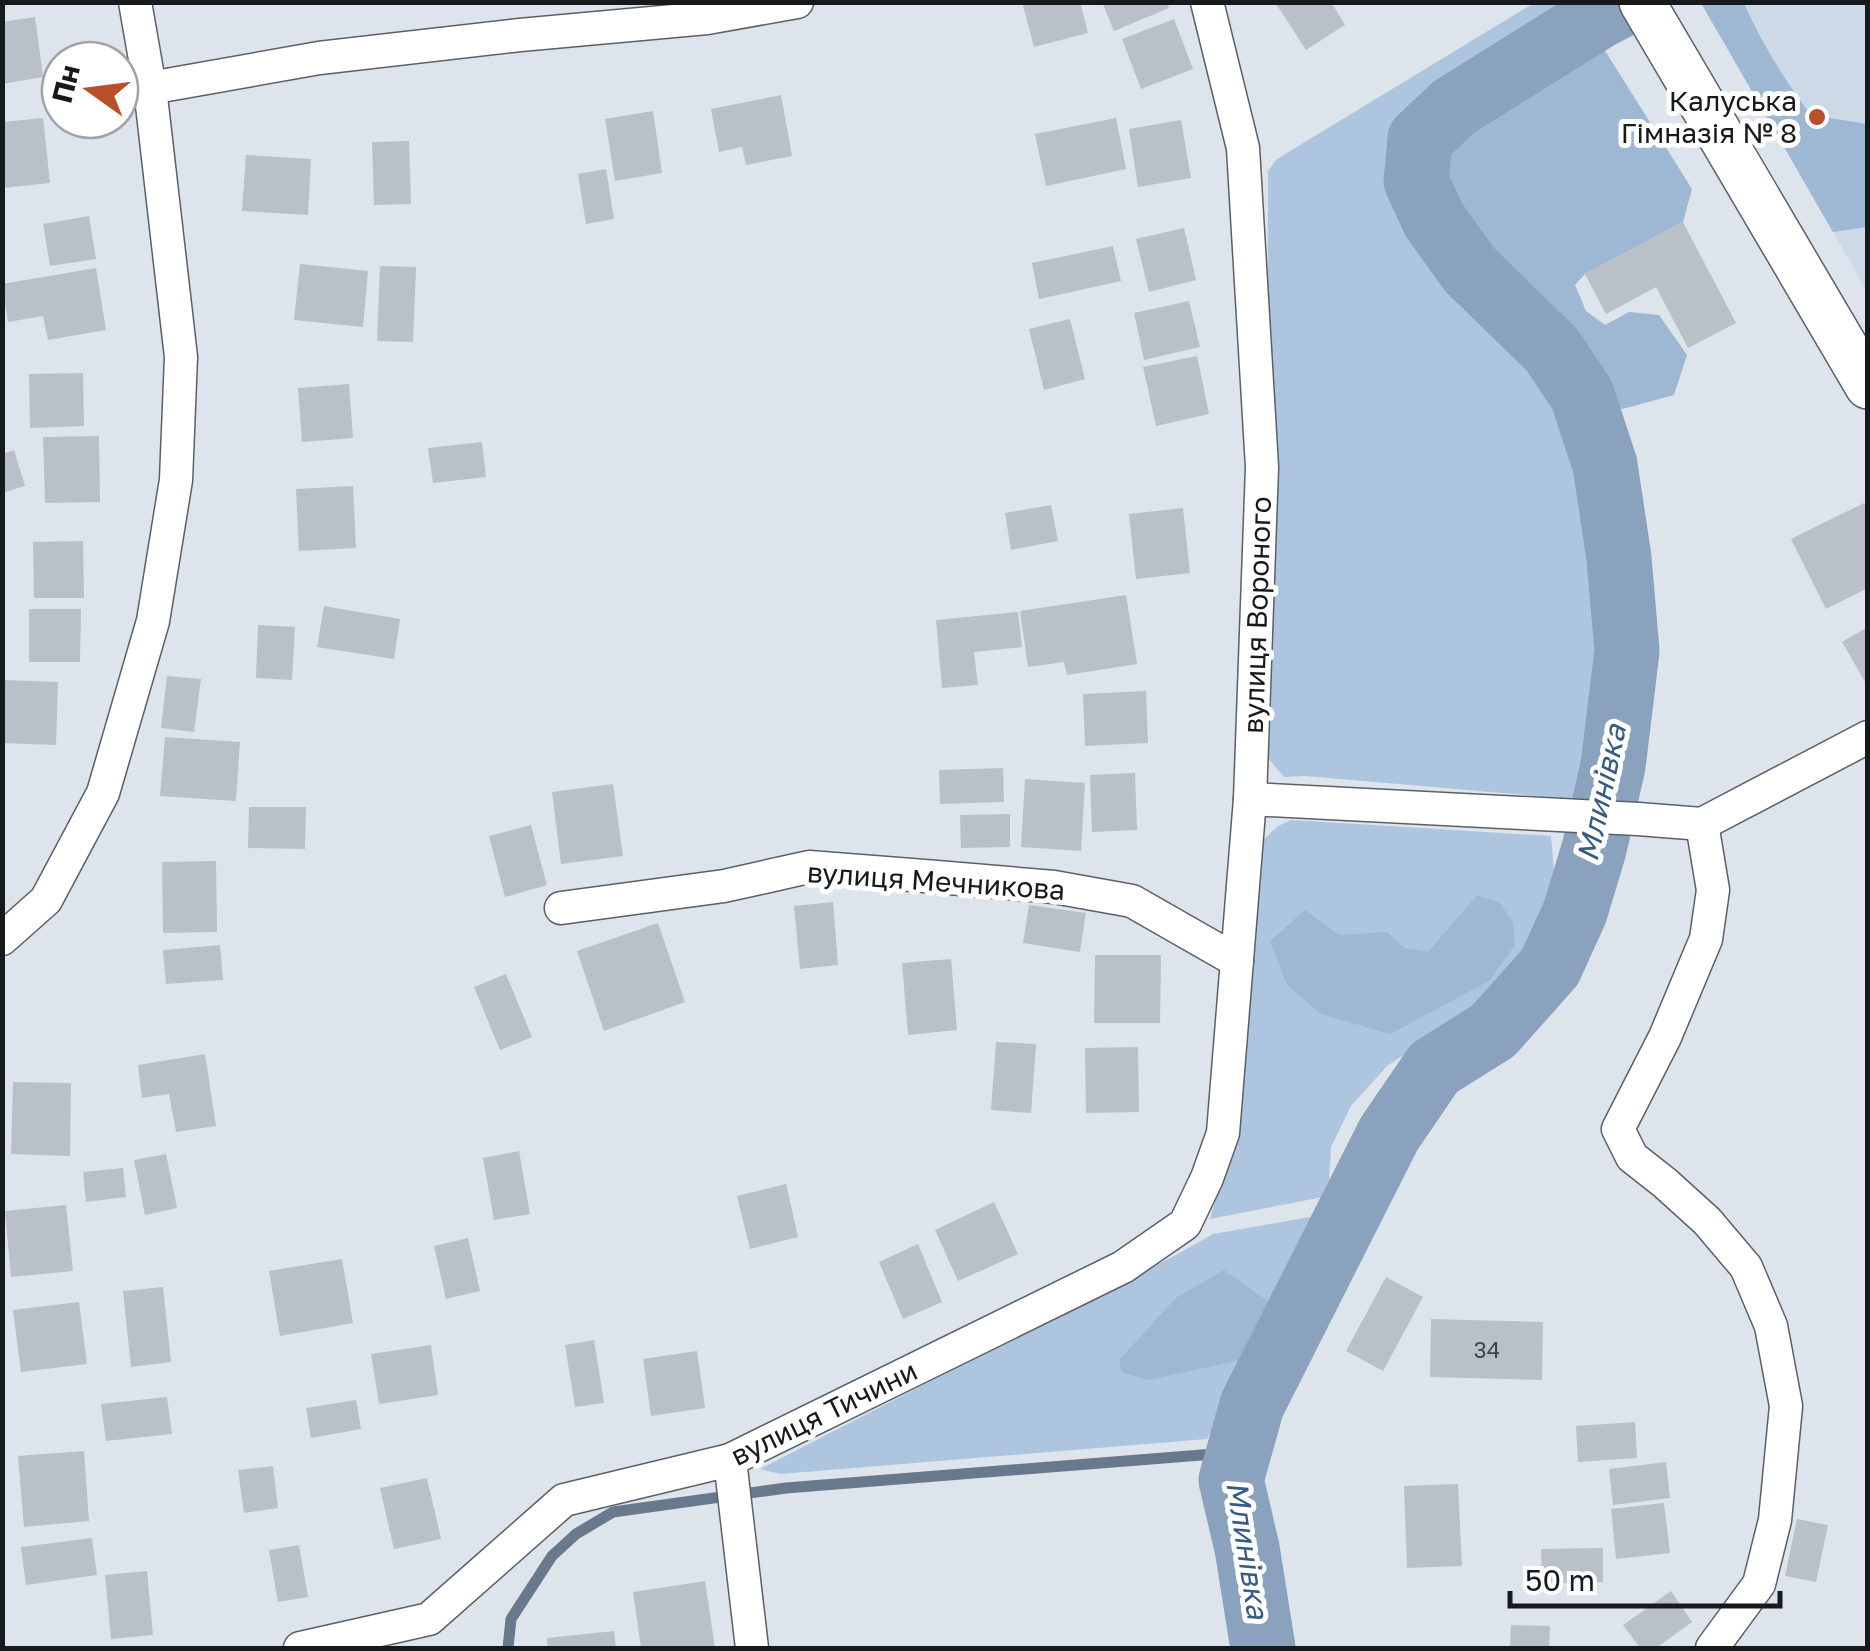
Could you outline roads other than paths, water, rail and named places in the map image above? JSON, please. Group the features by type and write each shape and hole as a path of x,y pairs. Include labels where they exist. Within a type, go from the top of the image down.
{"main road":[{"path":"1642,2 1868,386"}],"street":[{"path":"2,939 46,900 103,793 153,622 176,480 180,357 150,88 135,2"},
{"path":"150,88 319,58 707,18 797,2"},
{"name":"вулиця Вороного","path":"1185,1224 1223,1134 1250,799 1262,468 1243,148 1208,2"},
{"path":"1250,799 1702,824 1868,737"},
{"path":"1702,824 1714,890 1706,939 1665,1037 1618,1129 1632,1157 1707,1221 1746,1268 1770,1326 1786,1406 1775,1520 1758,1584 1712,1648"},
{"name":"вулиця Мечникова","path":"561,908 724,886 809,867 882,872 1054,887 1132,902 1237,960"},
{"name":"вулиця Тичини","path":"300,1648 430,1634 564,1500 731,1469 1123,1267 1185,1224"},
{"path":"731,1469 752,1648"}],"waterway":[{"name":"Млинівка","path":"1263,1648 1231,1480 1252,1405 1389,1134 1434,1068 1493,1031 1550,967 1575,912 1594,849 1613,766 1627,651 1605,465 1582,395 1552,350 1470,270 1434,220 1416,181 1420,139 1454,107 1627,2"},
{"path":"508,1648 511,1619 552,1556 576,1534 613,1512 786,1488 1239,1452"}],"place":[{"name":"Калуська Гімназія № 8","path":"1817,117"}]}
